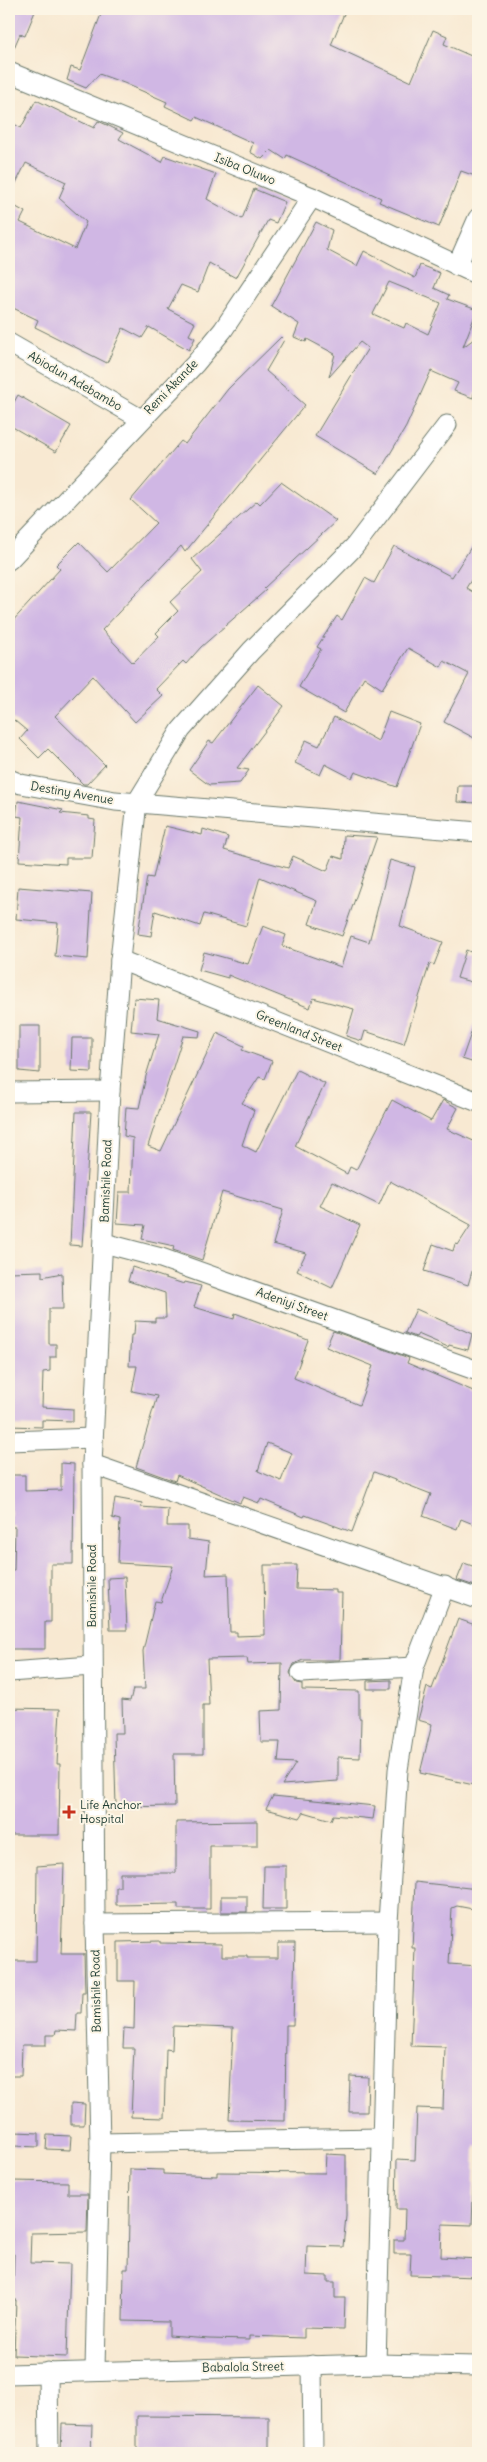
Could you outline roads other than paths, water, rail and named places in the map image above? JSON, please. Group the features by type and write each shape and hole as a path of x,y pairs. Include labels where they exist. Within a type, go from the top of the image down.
{"street":[{"name":"Isiba Oluwo","path":"9,72 312,197 478,275"},
{"name":"Remi Akande","path":"13,550 195,364 223,330 312,197"},
{"path":"458,266 478,218"},
{"name":"Abiodun Adebambo","path":"9,343 141,418"},
{"path":"137,802 181,730 251,651 354,547 447,425"},
{"name":"Destiny Avenue","path":"9,779 21,784 115,801 478,832"},
{"name":"Bamishile Road","path":"96,2370 100,2143 95,1924 92,1464 110,1091 120,960 137,802"},
{"name":"Greenland Street","path":"120,960 478,1102"},
{"path":"9,1092 110,1091"},
{"name":"Adeniyi Street","path":"104,1243 161,1258 478,1370"},
{"path":"9,1442 93,1438"},
{"path":"92,1464 478,1599"},
{"path":"376,2364 388,1922 398,1770 414,1668 445,1586"},
{"path":"9,1672 92,1666"},
{"path":"301,1673 414,1668"},
{"path":"95,1924 388,1922"},
{"path":"100,2143 381,2138"},
{"path":"312,2365 313,2453"},
{"name":"Babalola Street","path":"9,2374 312,2365 478,2366"},
{"path":"48,2372 49,2453"}],"place":[{"name":"Life Anchor Hospital","path":"69,1812"}]}
